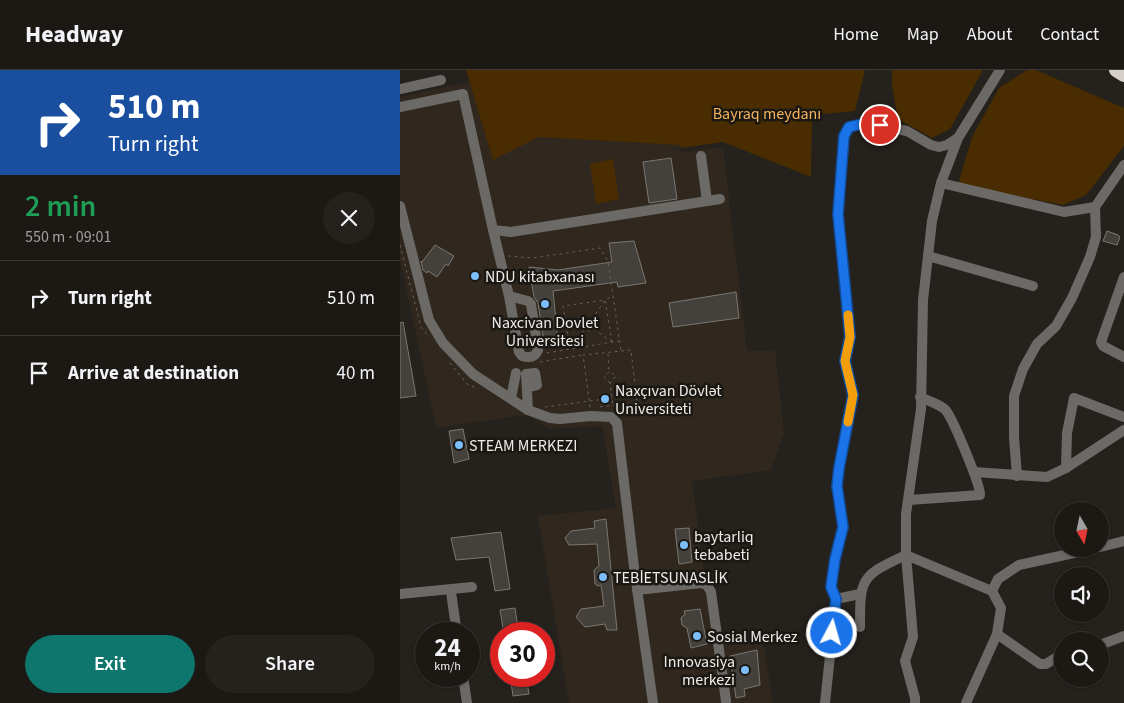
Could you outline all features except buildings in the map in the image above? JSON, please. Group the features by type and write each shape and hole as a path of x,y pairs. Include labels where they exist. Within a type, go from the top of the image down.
{"highway":[{"path":"1116,70 1124,75"}],"street":[{"path":"914,703 915,698 905,661 914,638 906,555 906,514 918,436 922,300 932,220 941,183 958,138 1000,70"},
{"path":"400,89 441,80"},
{"path":"400,107 463,94 509,296 519,352 522,356 537,358 538,343 531,304 509,296"},
{"path":"825,703 836,599 831,587 835,559 843,527 837,486 853,395 845,361 850,337 838,214 844,136 849,127 866,123 907,131 931,145 939,147 947,145 958,138"},
{"path":"701,156 707,200"},
{"path":"1017,476 1014,437 1014,396 1023,369 1037,344 1056,326 1080,279 1096,236 1095,207 1124,165"},
{"path":"941,183 1064,212 1095,207"},
{"path":"493,230 510,232 720,198"},
{"path":"400,206 429,320 443,343 473,374 528,410 550,418 560,419 594,412 611,417 617,423 653,703"},
{"path":"928,256 1034,286"},
{"path":"1124,278 1101,342 1103,346 1124,357"},
{"path":"511,398 515,376 527,383 528,410"},
{"path":"909,500 980,495 981,492 947,410 920,397"},
{"path":"1066,468 1067,433 1074,398 1124,417"},
{"path":"974,472 1047,477 1066,468 1124,430"},
{"path":"1109,545 1124,541"},
{"path":"860,627 860,594 864,582 881,566 906,555 992,591 1001,608 997,634 966,703"},
{"path":"992,591 998,578 1018,565 1054,557"},
{"path":"637,590 701,583 707,585 711,592 726,701"},
{"path":"400,594 472,587"},
{"path":"451,592 455,622"},
{"path":"836,599 860,594"},
{"path":"997,634 1040,664 1046,664 1054,659"},
{"path":"1109,642 1124,636"},
{"path":"465,687 467,703"}],"path":[{"path":"500,256 533,258 600,248 608,260 622,352"},
{"path":"570,349 563,306 605,300 613,296"},
{"path":"593,328 592,320 605,300"},
{"path":"605,300 612,342"},
{"path":"584,330 582,326 583,321 587,319 592,320"},
{"path":"593,328 612,342"},
{"path":"584,330 589,331 593,328"},
{"path":"570,349 584,330"},
{"path":"537,358 570,349 620,341"},
{"path":"537,358 631,350 637,403 613,406 594,412 589,402 583,355"},
{"path":"608,352 610,371 616,376 610,383"},
{"path":"610,371 604,376 610,383 613,406"},
{"path":"552,412 544,408 636,396"}],"shaded area":[{"name":"Naxçıvan Dövlət Universiteti","path":"470,82 493,160 539,137 679,145 681,153 723,147 747,351 775,350 784,433 771,470 692,481 705,578 716,590 723,645 763,641 773,703 569,703 538,516 616,508 602,426 551,429 526,415 436,428 400,259 400,97"}],"green space":[{"name":"Bayraq meydanı","path":"466,70 865,70 855,111 812,115 811,177 723,142 681,148 679,145 539,137 493,160"},
{"path":"892,70 983,70 950,129 932,138 898,119 892,86"},
{"path":"1027,70 1036,70 1124,108 1124,146 1086,195 1063,205 958,185 972,137 999,88"},
{"path":"613,159 619,199 596,204 590,164"}],"slow traffic":[{"path":"848,315 850,337 845,361 853,395 848,422"}],"place":[{"name":"NDU kitabxanası","path":"475,276"},
{"name":"Naxcivan Dovlet Universitesi","path":"545,304"},
{"name":"Naxçıvan Dövlət Universiteti","path":"605,399"},
{"name":"STEAM MERKEZI","path":"459,445"},
{"name":"baytarliq tebabeti","path":"684,545"},
{"name":"TEBİETSUNASLİK","path":"603,577"},
{"name":"Sosial Merkez","path":"697,636"},
{"name":"Innovasiya merkezi","path":"745,670"}],"route":[{"path":"832,633 836,599 831,587 835,559 843,527 837,486 853,395 845,361 850,337 840,250 838,214 844,136 849,127 866,123 880,125"}]}
